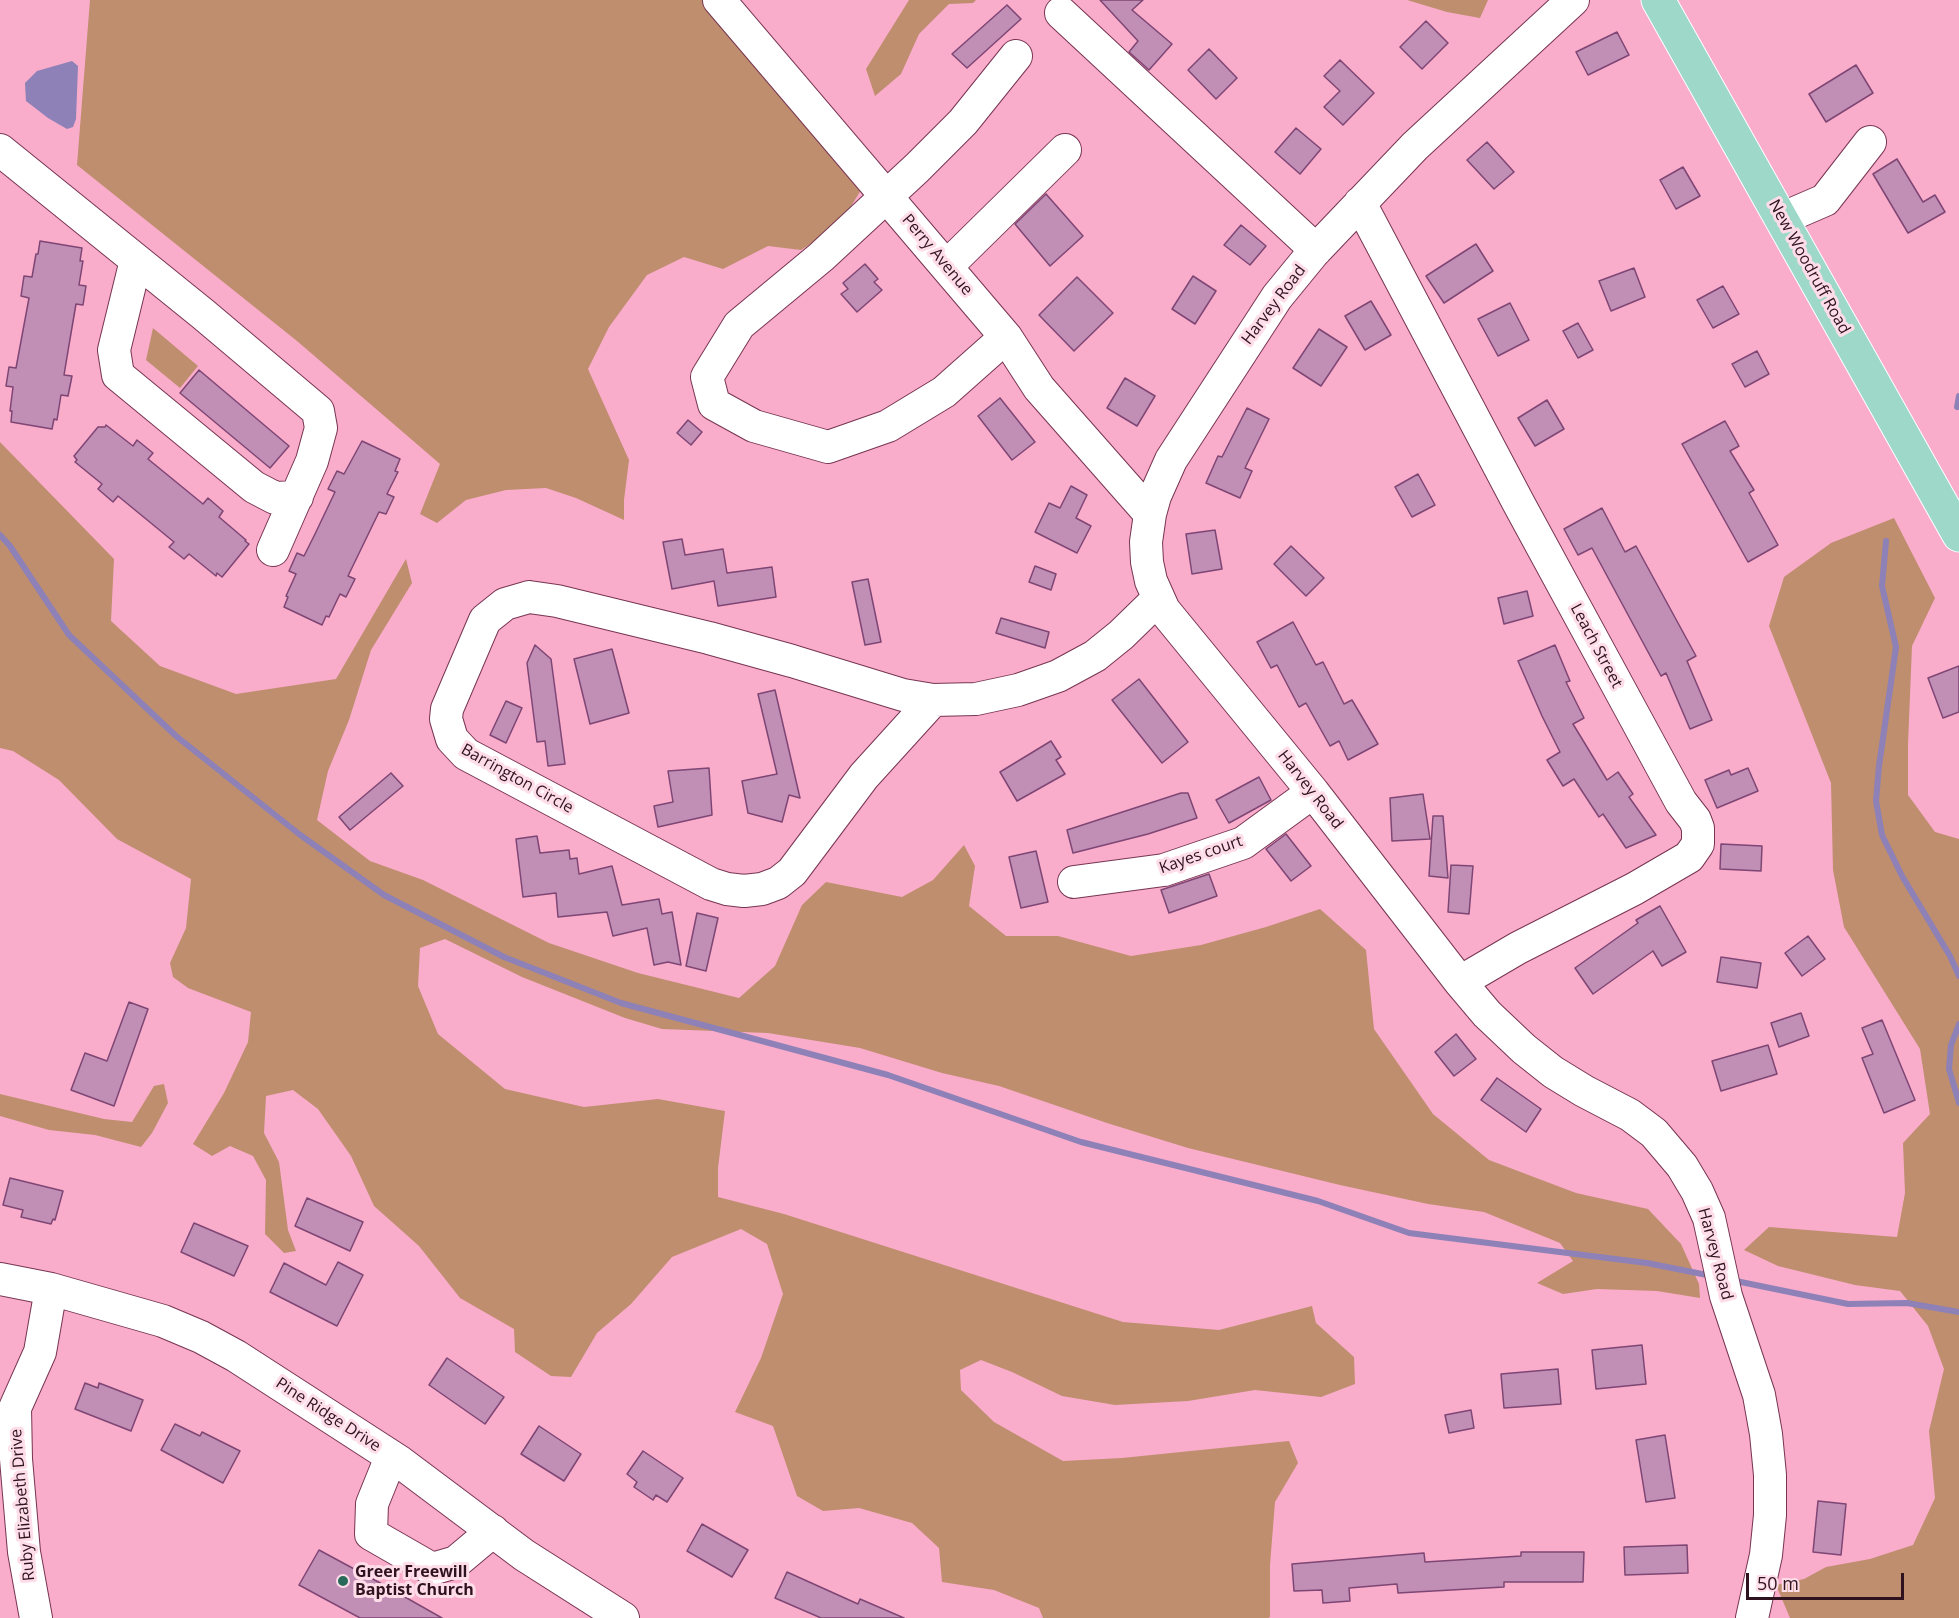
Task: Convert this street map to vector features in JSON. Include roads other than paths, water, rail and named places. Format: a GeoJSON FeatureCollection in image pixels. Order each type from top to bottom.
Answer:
{"type":"FeatureCollection","features":[{"type":"Feature","properties":{"kind":"main road","name":"New Woodruff Road"},"geometry":{"type":"LineString","coordinates":[[1658,0],[1959,535]]}},
{"type":"Feature","properties":{"kind":"street","name":"Perry Avenue"},"geometry":{"type":"LineString","coordinates":[[719,0],[1006,337],[1039,388],[1150,514]]}},
{"type":"Feature","properties":{"kind":"street","name":"Harvey Road"},"geometry":{"type":"LineString","coordinates":[[1573,0],[1415,146],[1316,250],[1270,307],[1171,460],[1150,514],[1146,542],[1147,562],[1151,581],[1164,609],[1313,792],[1487,1014],[1524,1049],[1553,1072],[1630,1115],[1664,1143],[1682,1166],[1697,1191],[1709,1218],[1726,1296],[1759,1395],[1766,1434],[1770,1475],[1770,1515],[1766,1555],[1752,1618]]}},
{"type":"Feature","properties":{"kind":"street"},"geometry":{"type":"LineString","coordinates":[[1061,13],[1316,250]]}},
{"type":"Feature","properties":{"kind":"street"},"geometry":{"type":"LineString","coordinates":[[1006,337],[944,392],[888,426],[828,447],[754,426],[714,404],[707,377],[740,325],[821,257],[917,168],[963,122],[1016,56]]}},
{"type":"Feature","properties":{"kind":"street"},"geometry":{"type":"LineString","coordinates":[[1782,219],[1825,200],[1870,142]]}},
{"type":"Feature","properties":{"kind":"street"},"geometry":{"type":"LineString","coordinates":[[0,150],[318,411],[321,428],[312,461],[273,550]]}},
{"type":"Feature","properties":{"kind":"street"},"geometry":{"type":"LineString","coordinates":[[947,266],[1065,150]]}},
{"type":"Feature","properties":{"kind":"street","name":"Leach Street"},"geometry":{"type":"LineString","coordinates":[[1360,203],[1519,504],[1681,802],[1695,820],[1698,828],[1698,844],[1689,857],[1634,889],[1518,948],[1460,982]]}},
{"type":"Feature","properties":{"kind":"street"},"geometry":{"type":"LineString","coordinates":[[136,260],[114,350],[118,375],[254,487],[275,498],[297,497]]}},
{"type":"Feature","properties":{"kind":"street","name":"Barrington Circle"},"geometry":{"type":"LineString","coordinates":[[933,700],[864,776],[792,873],[778,883],[762,889],[744,891],[711,884],[466,754],[452,739],[446,719],[450,700],[485,620],[504,604],[529,597],[569,604],[709,638],[903,695],[933,700],[976,699],[1018,690],[1058,676],[1095,656],[1121,635],[1158,599]]}},
{"type":"Feature","properties":{"kind":"street","name":"Kayes court"},"geometry":{"type":"LineString","coordinates":[[1074,882],[1164,870],[1243,843],[1313,792]]}},
{"type":"Feature","properties":{"kind":"street","name":"Pine Ridge Drive"},"geometry":{"type":"LineString","coordinates":[[0,1279],[51,1289],[163,1321],[201,1337],[236,1356],[391,1456],[524,1555],[623,1618]]}},
{"type":"Feature","properties":{"kind":"street","name":"Ruby Elizabeth Drive"},"geometry":{"type":"LineString","coordinates":[[36,1618],[24,1552],[16,1459],[15,1408],[40,1352],[51,1289]]}},
{"type":"Feature","properties":{"kind":"street"},"geometry":{"type":"LineString","coordinates":[[391,1456],[372,1504],[371,1534],[432,1569],[456,1562],[493,1531]]}},
{"type":"Feature","properties":{"kind":"waterway"},"geometry":{"type":"LineString","coordinates":[[1957,407],[1959,396]]}},
{"type":"Feature","properties":{"kind":"waterway"},"geometry":{"type":"LineString","coordinates":[[0,535],[10,546],[69,635],[176,736],[299,834],[384,895],[504,957],[621,1003],[888,1075],[1081,1142],[1318,1201],[1409,1233],[1647,1263],[1712,1276]]}},
{"type":"Feature","properties":{"kind":"waterway"},"geometry":{"type":"LineString","coordinates":[[1886,541],[1882,586],[1896,647],[1876,801],[1882,835],[1902,876],[1950,956],[1959,976]]}},
{"type":"Feature","properties":{"kind":"waterway"},"geometry":{"type":"LineString","coordinates":[[1959,1024],[1951,1045],[1949,1069],[1959,1103]]}},
{"type":"Feature","properties":{"kind":"waterway"},"geometry":{"type":"LineString","coordinates":[[1731,1280],[1848,1304],[1907,1303],[1959,1312]]}},
{"type":"Feature","properties":{"kind":"place","name":"Greer Freewill Baptist Church"},"geometry":{"type":"Point","coordinates":[343,1581]}}]}
